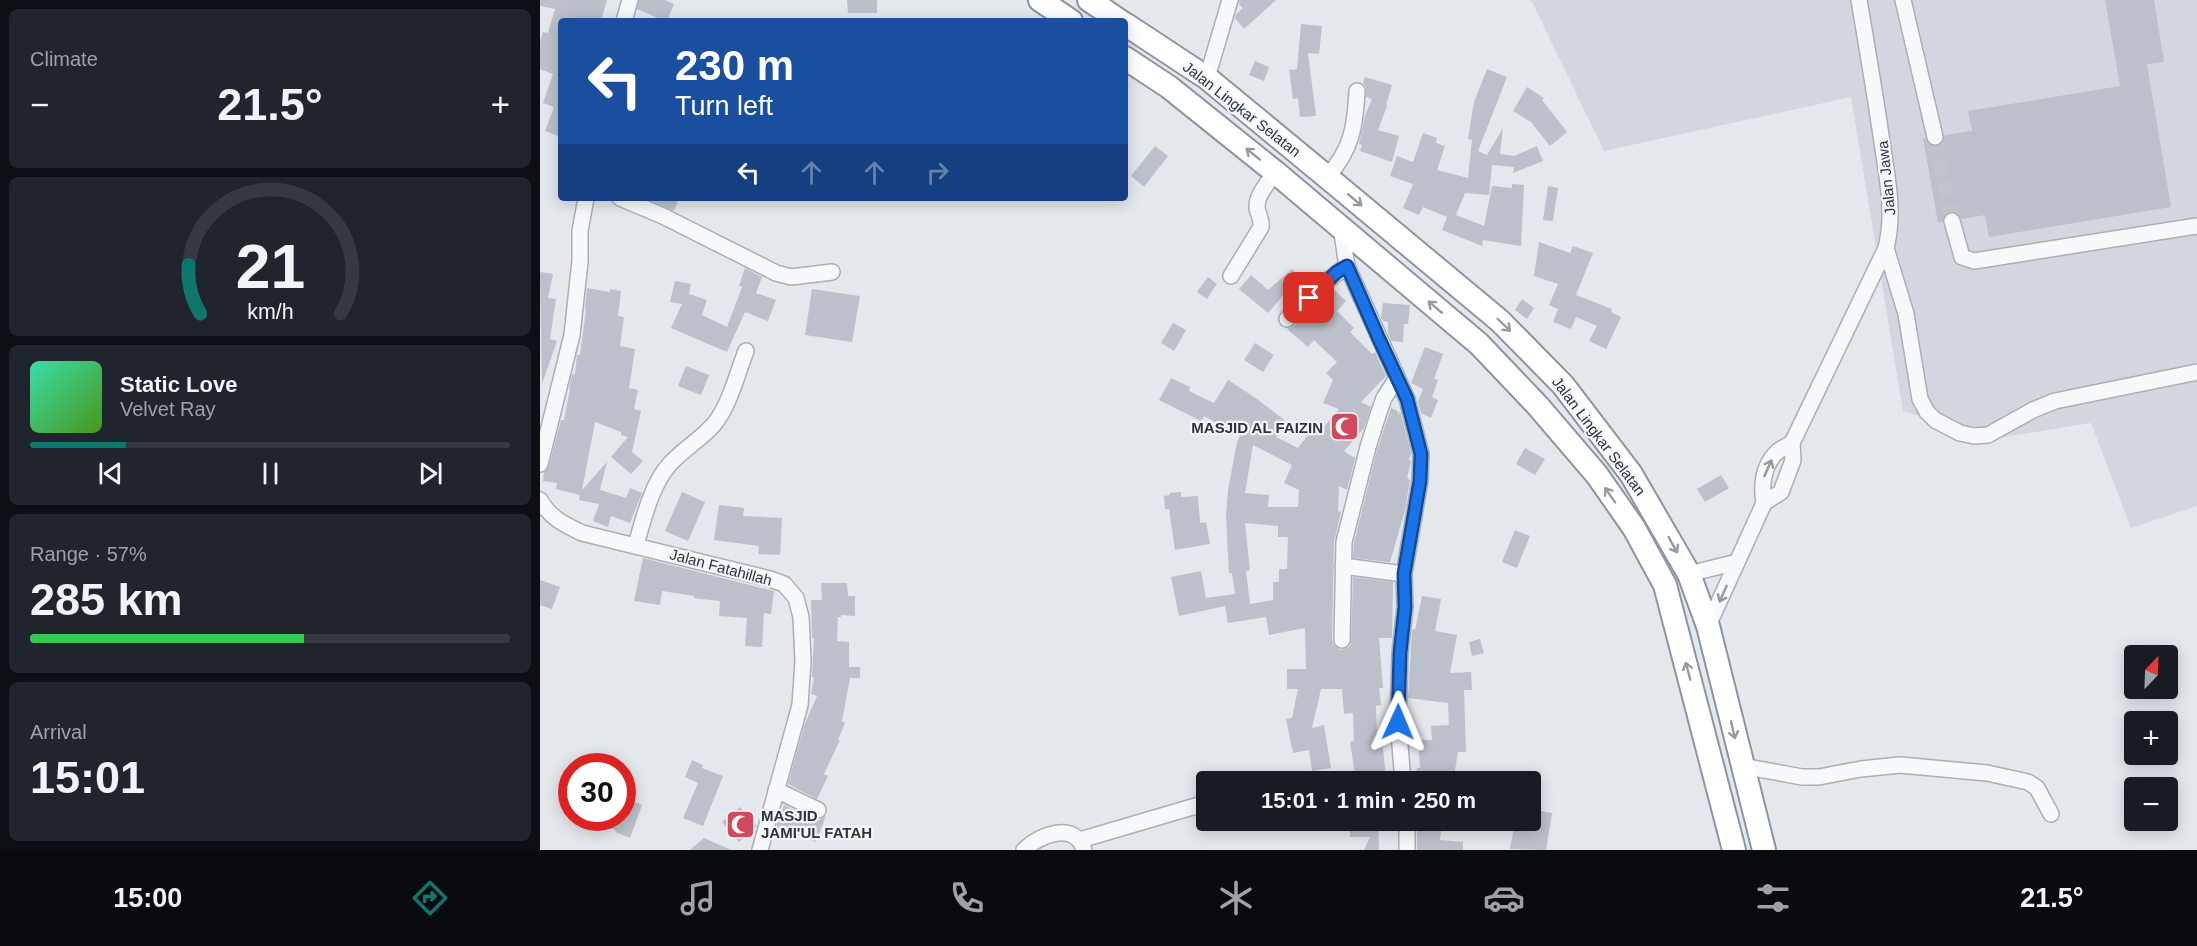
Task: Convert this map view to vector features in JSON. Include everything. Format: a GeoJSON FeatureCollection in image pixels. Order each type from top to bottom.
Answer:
{"type":"FeatureCollection","features":[{"type":"Feature","properties":{"kind":"highway"},"geometry":{"type":"LineString","coordinates":[[1040,0],[1067,18]]}},
{"type":"Feature","properties":{"kind":"highway"},"geometry":{"type":"LineString","coordinates":[[1089,0],[1116,18]]}},
{"type":"Feature","properties":{"kind":"highway","name":"Jalan Lingkar Selatan"},"geometry":{"type":"LineString","coordinates":[[1128,26],[1207,78],[1327,177],[1508,329],[1563,385],[1631,474],[1689,574],[1708,626],[1764,850]]}},
{"type":"Feature","properties":{"kind":"highway","name":"Jalan Lingkar Selatan"},"geometry":{"type":"LineString","coordinates":[[1128,60],[1169,87],[1275,172],[1479,344],[1545,414],[1597,476],[1634,528],[1665,585],[1734,850]]}},
{"type":"Feature","properties":{"kind":"highway"},"geometry":{"type":"LineString","coordinates":[[1634,528],[1654,512]]}},
{"type":"Feature","properties":{"kind":"street"},"geometry":{"type":"LineString","coordinates":[[625,18],[630,0]]}},
{"type":"Feature","properties":{"kind":"street"},"geometry":{"type":"LineString","coordinates":[[1207,78],[1230,0]]}},
{"type":"Feature","properties":{"kind":"street","name":"Jalan Jawa"},"geometry":{"type":"LineString","coordinates":[[1764,502],[1781,492],[1793,460],[1792,443],[1886,248],[1890,231],[1890,203],[1875,88],[1859,0]]}},
{"type":"Feature","properties":{"kind":"street"},"geometry":{"type":"LineString","coordinates":[[1903,0],[1935,137]]}},
{"type":"Feature","properties":{"kind":"street"},"geometry":{"type":"LineString","coordinates":[[1327,177],[1346,151],[1353,124],[1357,91]]}},
{"type":"Feature","properties":{"kind":"street"},"geometry":{"type":"LineString","coordinates":[[1231,276],[1261,227],[1258,201],[1275,172]]}},
{"type":"Feature","properties":{"kind":"street"},"geometry":{"type":"LineString","coordinates":[[540,464],[572,335],[580,261],[580,231],[585,201]]}},
{"type":"Feature","properties":{"kind":"street"},"geometry":{"type":"LineString","coordinates":[[627,201],[663,216],[776,273],[791,277],[832,272]]}},
{"type":"Feature","properties":{"kind":"street"},"geometry":{"type":"LineString","coordinates":[[1952,221],[1962,257],[1974,261],[2197,226]]}},
{"type":"Feature","properties":{"kind":"street"},"geometry":{"type":"LineString","coordinates":[[1341,227],[1347,266],[1410,409],[1421,454],[1422,467],[1404,574],[1405,607],[1400,653],[1398,722],[1402,771]]}},
{"type":"Feature","properties":{"kind":"street"},"geometry":{"type":"LineString","coordinates":[[1886,248],[1906,314],[1920,399],[1927,412],[1947,428],[1974,436],[1988,435],[2033,410],[2055,401],[2197,372]]}},
{"type":"Feature","properties":{"kind":"street"},"geometry":{"type":"LineString","coordinates":[[1287,319],[1328,280],[1347,266]]}},
{"type":"Feature","properties":{"kind":"street"},"geometry":{"type":"LineString","coordinates":[[636,545],[644,517],[662,474],[669,464],[716,422],[728,399],[746,351]]}},
{"type":"Feature","properties":{"kind":"street"},"geometry":{"type":"LineString","coordinates":[[1342,640],[1344,542],[1368,447],[1384,398],[1397,378]]}},
{"type":"Feature","properties":{"kind":"street","name":"Jalan Jawa"},"geometry":{"type":"LineString","coordinates":[[1708,626],[1764,502],[1761,485],[1767,470],[1775,454],[1792,443]]}},
{"type":"Feature","properties":{"kind":"street","name":"Jalan Fatahillah"},"geometry":{"type":"LineString","coordinates":[[540,500],[546,511],[560,523],[582,533],[770,579],[784,584],[796,598],[803,637],[802,690],[785,762],[760,850]]}},
{"type":"Feature","properties":{"kind":"street"},"geometry":{"type":"LineString","coordinates":[[1689,574],[1737,562]]}},
{"type":"Feature","properties":{"kind":"street"},"geometry":{"type":"LineString","coordinates":[[1343,566],[1404,574]]}},
{"type":"Feature","properties":{"kind":"street"},"geometry":{"type":"LineString","coordinates":[[1742,766],[1802,777],[1819,777],[1900,765],[1987,773],[2028,782],[2037,788],[2051,814]]}},
{"type":"Feature","properties":{"kind":"street"},"geometry":{"type":"LineString","coordinates":[[776,790],[818,810]]}},
{"type":"Feature","properties":{"kind":"street"},"geometry":{"type":"LineString","coordinates":[[1024,850],[1038,838],[1054,833],[1068,833],[1082,845],[1196,806]]}},
{"type":"Feature","properties":{"kind":"street"},"geometry":{"type":"LineString","coordinates":[[1407,831],[1407,850]]}},
{"type":"Feature","properties":{"kind":"shaded area"},"geometry":{"type":"Polygon","coordinates":[[[1529,0],[2197,0],[2197,506],[2131,528],[2091,423],[1997,438],[1903,411],[1851,97],[1604,151],[1529,0]]]}},
{"type":"Feature","properties":{"kind":"building"},"geometry":{"type":"Polygon","coordinates":[[[540,0],[607,0],[602,18],[558,18],[558,136],[545,131],[554,107],[543,103],[553,74],[540,69],[540,41],[543,32],[548,33],[555,9],[540,6],[540,0]]]}},
{"type":"Feature","properties":{"kind":"building"},"geometry":{"type":"Polygon","coordinates":[[[639,0],[665,0],[674,4],[668,18],[658,18],[637,9],[639,0]]]}},
{"type":"Feature","properties":{"kind":"building"},"geometry":{"type":"Polygon","coordinates":[[[847,0],[877,0],[877,13],[848,13],[847,0]]]}},
{"type":"Feature","properties":{"kind":"building"},"geometry":{"type":"Polygon","coordinates":[[[1239,0],[1276,0],[1244,29],[1235,18],[1243,8],[1239,0]]]}},
{"type":"Feature","properties":{"kind":"building"},"geometry":{"type":"Polygon","coordinates":[[[2105,0],[2154,0],[2164,62],[2147,64],[2171,207],[1989,237],[1985,215],[1962,219],[1958,214],[1950,212],[1945,215],[1943,222],[1938,223],[1923,138],[1932,146],[1937,147],[1942,144],[1945,135],[1972,131],[1968,111],[2120,86],[2105,0]]]}},
{"type":"Feature","properties":{"kind":"building"},"geometry":{"type":"Polygon","coordinates":[[[1301,24],[1322,26],[1319,54],[1308,53],[1316,116],[1300,117],[1298,98],[1293,99],[1289,70],[1297,69],[1301,24]]]}},
{"type":"Feature","properties":{"kind":"building"},"geometry":{"type":"Polygon","coordinates":[[[1255,61],[1269,67],[1264,81],[1249,75],[1255,61]]]}},
{"type":"Feature","properties":{"kind":"building"},"geometry":{"type":"Polygon","coordinates":[[[1487,69],[1507,77],[1478,151],[1487,155],[1503,128],[1500,154],[1514,156],[1537,146],[1543,161],[1513,173],[1514,167],[1492,165],[1489,195],[1465,193],[1456,215],[1484,226],[1492,186],[1512,188],[1512,184],[1524,185],[1521,246],[1483,240],[1482,246],[1442,230],[1447,217],[1423,207],[1419,215],[1403,208],[1413,184],[1390,176],[1397,156],[1413,162],[1423,133],[1437,138],[1436,143],[1445,146],[1437,170],[1468,178],[1472,140],[1468,139],[1474,102],[1487,69]]]}},
{"type":"Feature","properties":{"kind":"building"},"geometry":{"type":"Polygon","coordinates":[[[1365,77],[1392,85],[1378,130],[1399,136],[1392,162],[1360,151],[1362,145],[1359,144],[1365,116],[1372,99],[1366,97],[1366,87],[1363,83],[1365,77]]]}},
{"type":"Feature","properties":{"kind":"building"},"geometry":{"type":"Polygon","coordinates":[[[1527,87],[1544,98],[1542,100],[1567,132],[1550,146],[1531,122],[1513,111],[1527,87]]]}},
{"type":"Feature","properties":{"kind":"building"},"geometry":{"type":"Polygon","coordinates":[[[1155,146],[1168,156],[1144,187],[1131,176],[1155,146]]]}},
{"type":"Feature","properties":{"kind":"building"},"geometry":{"type":"Polygon","coordinates":[[[1548,186],[1558,188],[1553,221],[1543,220],[1548,186]]]}},
{"type":"Feature","properties":{"kind":"building"},"geometry":{"type":"Polygon","coordinates":[[[652,201],[678,201],[674,211],[652,201]]]}},
{"type":"Feature","properties":{"kind":"building"},"geometry":{"type":"Polygon","coordinates":[[[1539,242],[1570,253],[1573,246],[1593,253],[1576,295],[1612,309],[1611,312],[1621,317],[1606,349],[1589,341],[1597,326],[1576,317],[1571,329],[1553,322],[1558,309],[1549,305],[1558,284],[1534,276],[1539,242]]]}},
{"type":"Feature","properties":{"kind":"building"},"geometry":{"type":"Polygon","coordinates":[[[745,268],[762,277],[756,293],[776,300],[768,321],[745,312],[727,352],[671,328],[682,304],[670,302],[675,281],[691,284],[689,294],[707,300],[702,315],[727,327],[742,287],[739,286],[745,268]]]}},
{"type":"Feature","properties":{"kind":"building"},"geometry":{"type":"Polygon","coordinates":[[[1292,269],[1305,285],[1288,299],[1284,294],[1268,313],[1239,289],[1251,275],[1268,290],[1292,269]]]}},
{"type":"Feature","properties":{"kind":"building"},"geometry":{"type":"Polygon","coordinates":[[[540,272],[553,274],[548,298],[556,299],[550,339],[557,341],[542,384],[540,272]]]}},
{"type":"Feature","properties":{"kind":"building"},"geometry":{"type":"Polygon","coordinates":[[[1208,277],[1217,284],[1207,299],[1197,292],[1208,277]]]}},
{"type":"Feature","properties":{"kind":"building"},"geometry":{"type":"Polygon","coordinates":[[[587,288],[610,292],[610,289],[621,291],[618,316],[624,317],[620,346],[635,349],[629,388],[638,390],[634,409],[641,411],[632,452],[643,461],[631,474],[611,457],[628,437],[595,422],[582,490],[607,462],[600,490],[626,498],[630,488],[642,493],[630,523],[611,516],[608,527],[593,521],[599,504],[579,500],[580,495],[556,489],[557,483],[543,481],[561,420],[564,420],[572,374],[575,374],[577,355],[580,355],[587,288]]]}},
{"type":"Feature","properties":{"kind":"building"},"geometry":{"type":"Polygon","coordinates":[[[812,289],[860,296],[852,342],[805,335],[812,289]]]}},
{"type":"Feature","properties":{"kind":"building"},"geometry":{"type":"Polygon","coordinates":[[[1333,289],[1346,301],[1337,311],[1354,328],[1350,332],[1372,354],[1375,352],[1386,376],[1361,402],[1371,407],[1364,428],[1344,451],[1355,458],[1347,490],[1339,486],[1338,511],[1341,512],[1334,542],[1332,640],[1334,645],[1341,650],[1351,645],[1353,577],[1393,582],[1392,638],[1379,638],[1383,688],[1379,688],[1381,705],[1376,706],[1377,739],[1382,739],[1385,771],[1355,771],[1350,742],[1354,741],[1353,713],[1344,714],[1342,689],[1321,689],[1312,728],[1324,725],[1331,768],[1312,771],[1309,750],[1293,753],[1286,719],[1292,718],[1298,689],[1287,689],[1287,669],[1306,669],[1305,628],[1269,635],[1266,617],[1228,623],[1225,606],[1179,616],[1171,577],[1201,571],[1206,598],[1235,594],[1232,573],[1229,573],[1226,516],[1228,490],[1240,436],[1204,416],[1201,421],[1159,400],[1171,378],[1190,387],[1189,391],[1214,403],[1228,380],[1287,422],[1276,437],[1298,448],[1312,430],[1318,434],[1339,409],[1323,403],[1333,380],[1326,373],[1337,362],[1314,340],[1308,347],[1287,329],[1294,326],[1305,315],[1307,316],[1333,289]],[[1253,445],[1245,493],[1269,495],[1268,507],[1298,507],[1299,490],[1284,483],[1292,465],[1253,445]],[[1245,523],[1250,570],[1246,571],[1250,604],[1273,600],[1273,582],[1279,582],[1279,569],[1287,569],[1288,537],[1278,537],[1278,526],[1245,523]]]}},
{"type":"Feature","properties":{"kind":"building"},"geometry":{"type":"Polygon","coordinates":[[[1522,299],[1534,308],[1527,319],[1515,310],[1522,299]]]}},
{"type":"Feature","properties":{"kind":"building"},"geometry":{"type":"Polygon","coordinates":[[[1383,303],[1410,305],[1408,324],[1404,324],[1403,342],[1391,341],[1388,322],[1381,318],[1383,303]]]}},
{"type":"Feature","properties":{"kind":"building"},"geometry":{"type":"Polygon","coordinates":[[[1173,323],[1186,330],[1174,351],[1161,343],[1173,323]]]}},
{"type":"Feature","properties":{"kind":"building"},"geometry":{"type":"Polygon","coordinates":[[[1255,343],[1274,355],[1263,372],[1244,360],[1255,343]]]}},
{"type":"Feature","properties":{"kind":"building"},"geometry":{"type":"Polygon","coordinates":[[[1425,347],[1443,354],[1434,379],[1438,380],[1432,397],[1438,400],[1431,418],[1421,413],[1418,401],[1423,389],[1411,383],[1425,347]]]}},
{"type":"Feature","properties":{"kind":"building"},"geometry":{"type":"Polygon","coordinates":[[[686,366],[709,375],[701,395],[678,386],[686,366]]]}},
{"type":"Feature","properties":{"kind":"building"},"geometry":{"type":"Polygon","coordinates":[[[1391,408],[1398,411],[1398,415],[1400,411],[1411,453],[1407,478],[1410,480],[1405,510],[1390,562],[1353,558],[1354,543],[1377,450],[1391,408]]]}},
{"type":"Feature","properties":{"kind":"building"},"geometry":{"type":"Polygon","coordinates":[[[1525,448],[1545,459],[1535,475],[1516,464],[1525,448]]]}},
{"type":"Feature","properties":{"kind":"building"},"geometry":{"type":"Polygon","coordinates":[[[1721,475],[1729,488],[1705,502],[1697,489],[1721,475]]]}},
{"type":"Feature","properties":{"kind":"building"},"geometry":{"type":"Polygon","coordinates":[[[682,492],[705,502],[688,541],[665,531],[682,492]]]}},
{"type":"Feature","properties":{"kind":"building"},"geometry":{"type":"Polygon","coordinates":[[[1181,492],[1181,497],[1198,496],[1200,523],[1206,522],[1210,544],[1175,550],[1169,509],[1165,509],[1164,496],[1181,492]]]}},
{"type":"Feature","properties":{"kind":"building"},"geometry":{"type":"Polygon","coordinates":[[[719,505],[744,508],[743,516],[782,518],[780,555],[758,554],[759,546],[714,540],[719,505]]]}},
{"type":"Feature","properties":{"kind":"building"},"geometry":{"type":"Polygon","coordinates":[[[1515,530],[1530,536],[1517,568],[1502,562],[1515,530]]]}},
{"type":"Feature","properties":{"kind":"building"},"geometry":{"type":"Polygon","coordinates":[[[643,558],[774,591],[771,614],[764,613],[762,647],[745,646],[747,618],[719,616],[720,601],[662,591],[660,605],[634,601],[643,558]]]}},
{"type":"Feature","properties":{"kind":"building"},"geometry":{"type":"Polygon","coordinates":[[[540,580],[560,587],[552,609],[540,605],[540,580]]]}},
{"type":"Feature","properties":{"kind":"building"},"geometry":{"type":"Polygon","coordinates":[[[821,583],[847,583],[848,596],[855,596],[855,616],[841,615],[838,617],[837,641],[849,642],[849,667],[860,667],[860,678],[850,678],[842,721],[845,723],[838,740],[840,740],[824,774],[828,776],[817,799],[788,784],[804,726],[817,696],[811,694],[814,677],[812,677],[814,638],[812,638],[811,600],[822,600],[821,583]]]}},
{"type":"Feature","properties":{"kind":"building"},"geometry":{"type":"Polygon","coordinates":[[[1422,596],[1441,599],[1435,631],[1457,635],[1450,673],[1471,672],[1472,690],[1464,690],[1466,752],[1458,752],[1455,771],[1417,771],[1417,768],[1420,768],[1418,740],[1432,740],[1431,726],[1449,725],[1448,703],[1408,698],[1412,629],[1415,630],[1422,596]]]}},
{"type":"Feature","properties":{"kind":"building"},"geometry":{"type":"Polygon","coordinates":[[[1480,639],[1484,653],[1472,656],[1469,642],[1480,639]]]}},
{"type":"Feature","properties":{"kind":"building"},"geometry":{"type":"Polygon","coordinates":[[[692,760],[703,765],[702,768],[723,776],[703,826],[683,818],[698,783],[685,777],[692,760]]]}},
{"type":"Feature","properties":{"kind":"building"},"geometry":{"type":"Polygon","coordinates":[[[636,803],[642,805],[636,822],[636,803]]]}},
{"type":"Feature","properties":{"kind":"building"},"geometry":{"type":"Polygon","coordinates":[[[784,805],[814,819],[819,820],[826,816],[816,842],[776,827],[784,805]]]}},
{"type":"Feature","properties":{"kind":"building","name":"MASJID JAMI'UL FATAH"},"geometry":{"type":"Polygon","coordinates":[[[740,807],[757,826],[739,842],[722,822],[740,807]]]}},
{"type":"Feature","properties":{"kind":"building"},"geometry":{"type":"Polygon","coordinates":[[[1541,811],[1552,813],[1546,850],[1510,849],[1513,831],[1541,831],[1541,811]]]}},
{"type":"Feature","properties":{"kind":"building"},"geometry":{"type":"Polygon","coordinates":[[[616,831],[633,831],[630,838],[616,831]]]}},
{"type":"Feature","properties":{"kind":"building"},"geometry":{"type":"Polygon","coordinates":[[[1350,831],[1378,831],[1379,850],[1364,850],[1370,837],[1350,837],[1350,831]]]}},
{"type":"Feature","properties":{"kind":"building"},"geometry":{"type":"Polygon","coordinates":[[[1417,831],[1441,831],[1440,840],[1463,842],[1463,850],[1417,850],[1417,831]]]}},
{"type":"Feature","properties":{"kind":"building"},"geometry":{"type":"Polygon","coordinates":[[[704,838],[731,850],[690,850],[704,838]]]}},
{"type":"Feature","properties":{"kind":"tunnel"},"geometry":{"type":"LineString","coordinates":[[1935,137],[1952,221]]}},
{"type":"Feature","properties":{"kind":"place","name":"MASJID AL FAIZIN"},"geometry":{"type":"Point","coordinates":[1344,427]}},
{"type":"Feature","properties":{"kind":"place","name":"MASJID JAMI'UL FATAH"},"geometry":{"type":"Point","coordinates":[740,824]}},
{"type":"Feature","properties":{"kind":"route"},"geometry":{"type":"LineString","coordinates":[[1309,298],[1337,272],[1347,266],[1407,399],[1421,454],[1422,467],[1404,574],[1405,607],[1400,653],[1398,722]]}}]}
